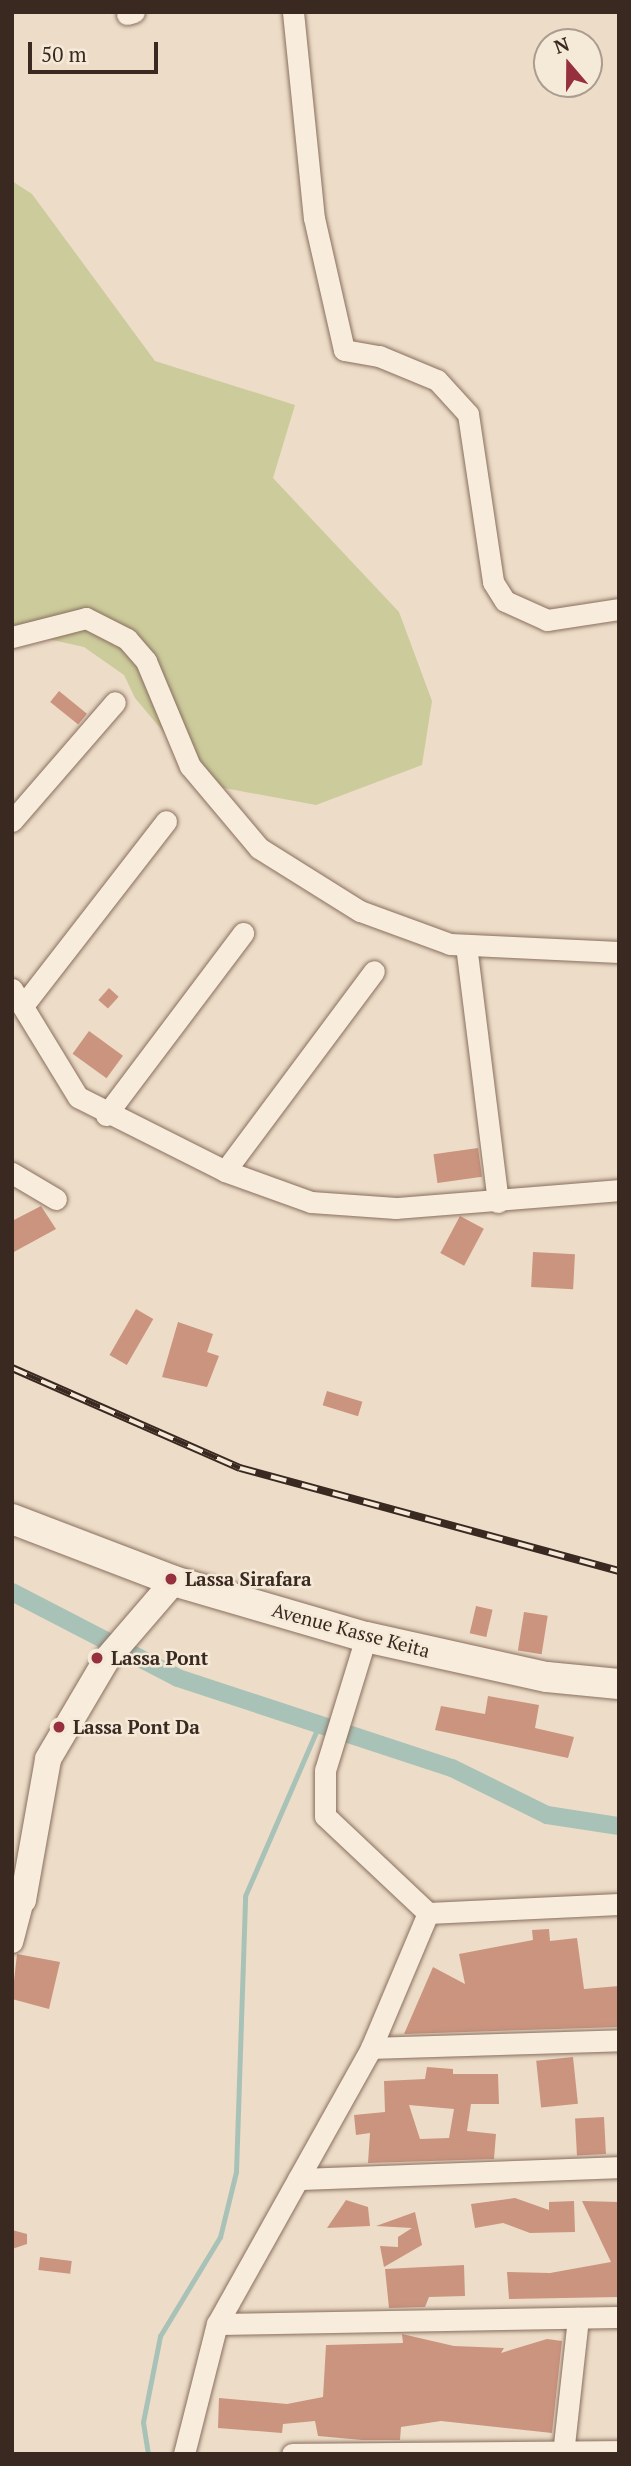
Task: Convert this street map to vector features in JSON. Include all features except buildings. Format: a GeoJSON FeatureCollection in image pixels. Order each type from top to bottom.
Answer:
{"type":"FeatureCollection","features":[{"type":"Feature","properties":{"kind":"main road","name":"Avenue Kasse Keita"},"geometry":{"type":"LineString","coordinates":[[12,1519],[174,1581],[366,1637],[548,1677],[619,1684]]}},
{"type":"Feature","properties":{"kind":"street"},"geometry":{"type":"LineString","coordinates":[[293,12],[314,218],[344,350],[379,356],[437,380],[468,414],[493,582],[505,601],[547,620],[619,609]]}},
{"type":"Feature","properties":{"kind":"street"},"geometry":{"type":"LineString","coordinates":[[12,637],[86,618],[119,633],[146,661],[190,765],[259,848],[360,911],[466,945],[619,952]]}},
{"type":"Feature","properties":{"kind":"street"},"geometry":{"type":"LineString","coordinates":[[12,821],[115,702]]}},
{"type":"Feature","properties":{"kind":"street"},"geometry":{"type":"LineString","coordinates":[[166,821],[18,996],[78,1097],[106,1115],[225,1171],[311,1202],[396,1208],[498,1202],[619,1190]]}},
{"type":"Feature","properties":{"kind":"street"},"geometry":{"type":"LineString","coordinates":[[106,1115],[243,933]]}},
{"type":"Feature","properties":{"kind":"street"},"geometry":{"type":"LineString","coordinates":[[466,945],[498,1202]]}},
{"type":"Feature","properties":{"kind":"street"},"geometry":{"type":"LineString","coordinates":[[225,1171],[374,971]]}},
{"type":"Feature","properties":{"kind":"street"},"geometry":{"type":"LineString","coordinates":[[12,1173],[56,1199]]}},
{"type":"Feature","properties":{"kind":"street"},"geometry":{"type":"LineString","coordinates":[[12,1942],[18,1899],[48,1759],[107,1659],[174,1581]]}},
{"type":"Feature","properties":{"kind":"street"},"geometry":{"type":"LineString","coordinates":[[366,1637],[337,1718],[325,1770],[325,1816],[428,1913],[619,1904]]}},
{"type":"Feature","properties":{"kind":"street"},"geometry":{"type":"LineString","coordinates":[[184,2454],[217,2324],[371,2048],[428,1913]]}},
{"type":"Feature","properties":{"kind":"street"},"geometry":{"type":"LineString","coordinates":[[371,2048],[619,2040]]}},
{"type":"Feature","properties":{"kind":"street"},"geometry":{"type":"LineString","coordinates":[[298,2179],[619,2166]]}},
{"type":"Feature","properties":{"kind":"street"},"geometry":{"type":"LineString","coordinates":[[563,2453],[578,2318]]}},
{"type":"Feature","properties":{"kind":"street"},"geometry":{"type":"LineString","coordinates":[[217,2324],[619,2318]]}},
{"type":"Feature","properties":{"kind":"street"},"geometry":{"type":"LineString","coordinates":[[292,2454],[619,2451]]}},
{"type":"Feature","properties":{"kind":"green space"},"geometry":{"type":"Polygon","coordinates":[[[12,181],[32,194],[155,361],[295,405],[273,478],[399,612],[432,701],[422,765],[316,805],[208,785],[135,698],[124,675],[84,647],[12,631],[12,181]]]}},
{"type":"Feature","properties":{"kind":"waterway"},"geometry":{"type":"LineString","coordinates":[[12,1592],[178,1678],[452,1768],[547,1815],[619,1826]]}},
{"type":"Feature","properties":{"kind":"waterway"},"geometry":{"type":"LineString","coordinates":[[148,2454],[143,2422],[160,2336],[220,2237],[236,2172],[245,1896],[319,1725]]}},
{"type":"Feature","properties":{"kind":"railway"},"geometry":{"type":"LineString","coordinates":[[12,1368],[240,1468],[619,1571]]}},
{"type":"Feature","properties":{"kind":"place","name":"Lassa Sirafara"},"geometry":{"type":"Point","coordinates":[171,1579]}},
{"type":"Feature","properties":{"kind":"place","name":"Lassa Pont"},"geometry":{"type":"Point","coordinates":[97,1658]}},
{"type":"Feature","properties":{"kind":"place","name":"Lassa Pont Da"},"geometry":{"type":"Point","coordinates":[59,1727]}}]}
